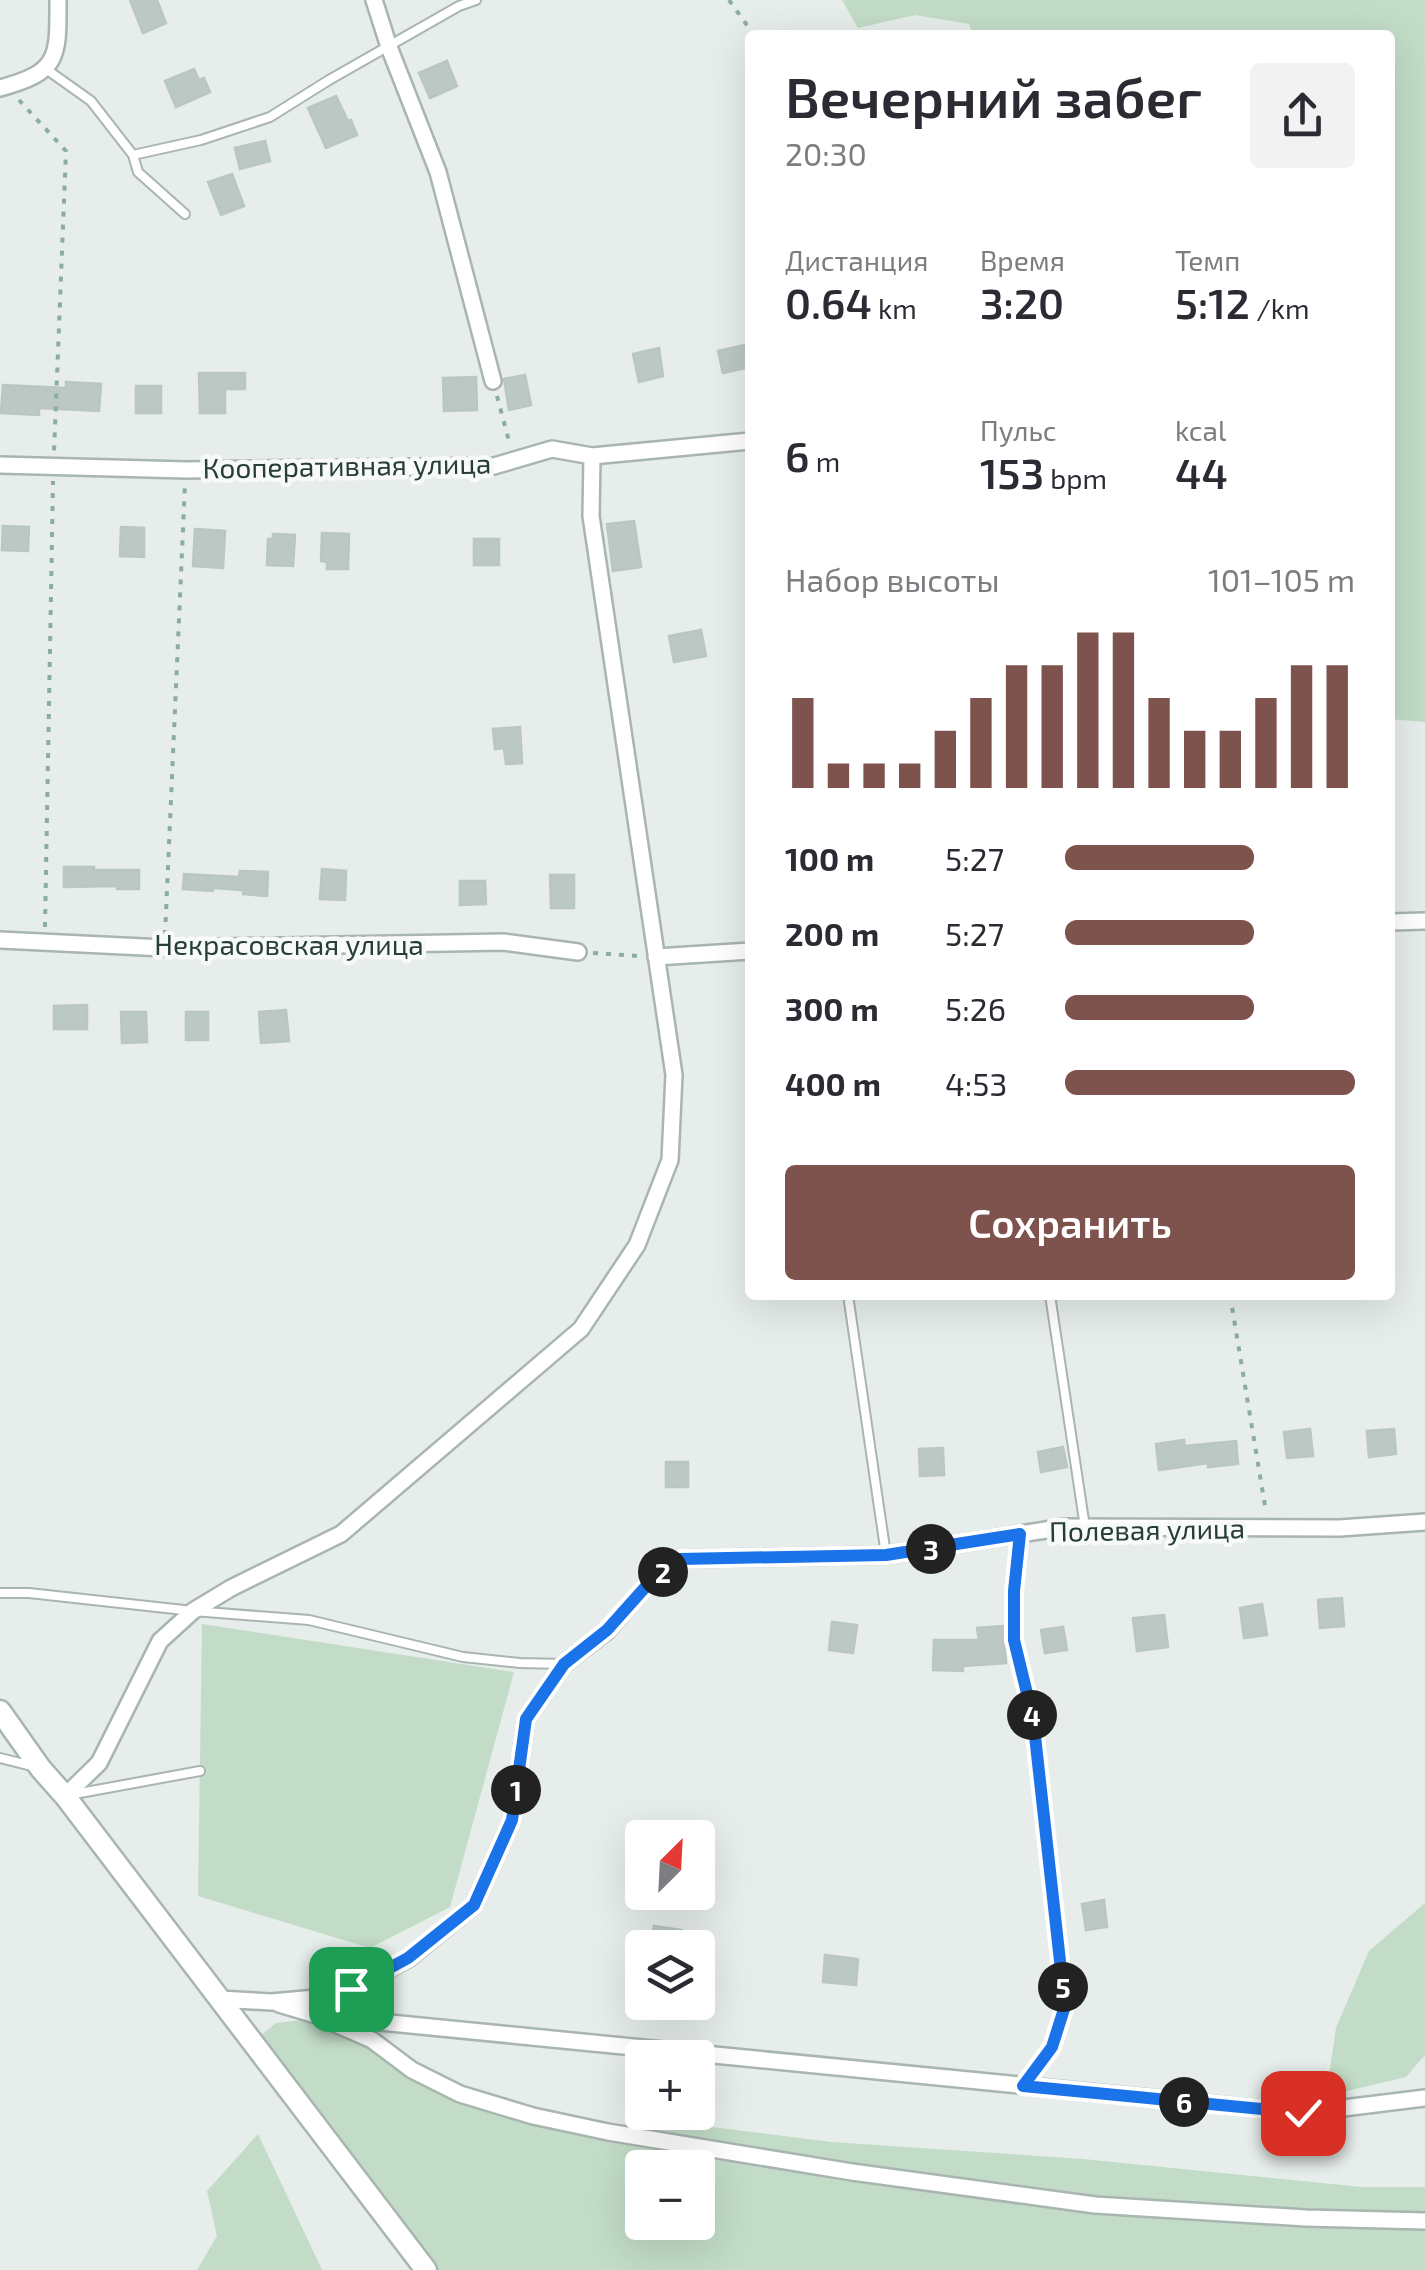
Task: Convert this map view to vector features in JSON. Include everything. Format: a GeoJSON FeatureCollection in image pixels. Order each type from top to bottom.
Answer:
{"type":"FeatureCollection","features":[{"type":"Feature","properties":{"kind":"street"},"geometry":{"type":"LineString","coordinates":[[3,88],[46,68],[56,54],[58,0]]}},
{"type":"Feature","properties":{"kind":"street"},"geometry":{"type":"LineString","coordinates":[[374,0],[438,172],[493,382]]}},
{"type":"Feature","properties":{"kind":"street","name":"Кооперативная улица"},"geometry":{"type":"LineString","coordinates":[[0,464],[186,470],[494,466],[552,449],[592,456],[745,441]]}},
{"type":"Feature","properties":{"kind":"street"},"geometry":{"type":"LineString","coordinates":[[65,1796],[99,1763],[160,1642],[193,1611],[231,1588],[341,1534],[581,1329],[637,1245],[670,1160],[674,1076],[592,516],[592,456]]}},
{"type":"Feature","properties":{"kind":"street"},"geometry":{"type":"LineString","coordinates":[[1395,922],[1425,922]]}},
{"type":"Feature","properties":{"kind":"street","name":"Некрасовская улица"},"geometry":{"type":"LineString","coordinates":[[0,940],[164,948],[503,942],[578,952]]}},
{"type":"Feature","properties":{"kind":"street"},"geometry":{"type":"LineString","coordinates":[[656,957],[745,950]]}},
{"type":"Feature","properties":{"kind":"street","name":"Полевая улица"},"geometry":{"type":"LineString","coordinates":[[218,1999],[271,2002],[316,1998],[351,1989],[408,1958],[474,1905],[512,1820],[526,1719],[564,1664],[607,1630],[649,1583],[680,1559],[886,1555],[1065,1527],[1340,1528],[1425,1522]]}},
{"type":"Feature","properties":{"kind":"street"},"geometry":{"type":"LineString","coordinates":[[0,1711],[426,2270]]}},
{"type":"Feature","properties":{"kind":"street","name":"Полевая улица"},"geometry":{"type":"LineString","coordinates":[[271,2002],[319,2016],[1303,2113],[1425,2098]]}},
{"type":"Feature","properties":{"kind":"street"},"geometry":{"type":"LineString","coordinates":[[319,2016],[372,2040],[412,2070],[460,2094],[533,2116],[608,2132],[852,2172],[1095,2204],[1306,2218],[1425,2221]]}},
{"type":"Feature","properties":{"kind":"lane"},"geometry":{"type":"LineString","coordinates":[[133,155],[201,140],[270,116],[476,0]]}},
{"type":"Feature","properties":{"kind":"lane"},"geometry":{"type":"LineString","coordinates":[[46,68],[91,101],[133,155],[138,172],[185,214]]}},
{"type":"Feature","properties":{"kind":"lane"},"geometry":{"type":"LineString","coordinates":[[849,1300],[886,1555]]}},
{"type":"Feature","properties":{"kind":"lane"},"geometry":{"type":"LineString","coordinates":[[1051,1300],[1086,1527]]}},
{"type":"Feature","properties":{"kind":"lane"},"geometry":{"type":"LineString","coordinates":[[1020,1534],[1014,1640],[1033,1718],[1065,2006],[1052,2047],[1023,2086]]}},
{"type":"Feature","properties":{"kind":"lane"},"geometry":{"type":"LineString","coordinates":[[0,1592],[309,1620],[463,1657],[564,1664]]}},
{"type":"Feature","properties":{"kind":"lane"},"geometry":{"type":"LineString","coordinates":[[0,1758],[41,1769]]}},
{"type":"Feature","properties":{"kind":"lane"},"geometry":{"type":"LineString","coordinates":[[65,1796],[200,1772]]}},
{"type":"Feature","properties":{"kind":"path"},"geometry":{"type":"LineString","coordinates":[[728,0],[750,30]]}},
{"type":"Feature","properties":{"kind":"path"},"geometry":{"type":"LineString","coordinates":[[3,88],[66,151],[54,466],[44,942]]}},
{"type":"Feature","properties":{"kind":"path"},"geometry":{"type":"LineString","coordinates":[[493,382],[514,460]]}},
{"type":"Feature","properties":{"kind":"path"},"geometry":{"type":"LineString","coordinates":[[164,948],[186,470]]}},
{"type":"Feature","properties":{"kind":"path"},"geometry":{"type":"LineString","coordinates":[[578,952],[656,957]]}},
{"type":"Feature","properties":{"kind":"path"},"geometry":{"type":"LineString","coordinates":[[1231,1300],[1268,1528]]}},
{"type":"Feature","properties":{"kind":"green space"},"geometry":{"type":"Polygon","coordinates":[[[842,0],[1425,0],[1425,722],[1395,719],[1395,30],[971,30],[969,24],[915,15],[858,28],[842,0]]]}},
{"type":"Feature","properties":{"kind":"green space"},"geometry":{"type":"Polygon","coordinates":[[[202,1624],[514,1672],[450,1907],[370,1948],[198,1896],[202,1624]]]}},
{"type":"Feature","properties":{"kind":"green space"},"geometry":{"type":"Polygon","coordinates":[[[1425,1903],[1425,2055],[1406,2077],[1326,2096],[1336,2028],[1369,1951],[1425,1903]]]}},
{"type":"Feature","properties":{"kind":"green space"},"geometry":{"type":"Polygon","coordinates":[[[312,2019],[355,2026],[444,2097],[520,2119],[599,2130],[715,2127],[831,2142],[1083,2159],[1362,2187],[1425,2187],[1425,2270],[437,2270],[256,2039],[276,2023],[312,2019]]]}},
{"type":"Feature","properties":{"kind":"green space"},"geometry":{"type":"Polygon","coordinates":[[[258,2134],[322,2270],[197,2270],[217,2236],[207,2191],[258,2134]]]}},
{"type":"Feature","properties":{"kind":"building"},"geometry":{"type":"Polygon","coordinates":[[[130,0],[157,0],[166,23],[143,33],[130,0]]]}},
{"type":"Feature","properties":{"kind":"building"},"geometry":{"type":"Polygon","coordinates":[[[447,61],[457,86],[430,98],[419,73],[447,61]]]}},
{"type":"Feature","properties":{"kind":"building"},"geometry":{"type":"Polygon","coordinates":[[[194,69],[199,80],[204,78],[210,92],[176,107],[165,81],[194,69]]]}},
{"type":"Feature","properties":{"kind":"building"},"geometry":{"type":"Polygon","coordinates":[[[336,96],[357,135],[326,148],[308,108],[336,96]]]}},
{"type":"Feature","properties":{"kind":"building"},"geometry":{"type":"Polygon","coordinates":[[[265,141],[270,161],[240,169],[235,148],[265,141]]]}},
{"type":"Feature","properties":{"kind":"building"},"geometry":{"type":"Polygon","coordinates":[[[232,174],[244,206],[221,215],[208,182],[232,174]]]}},
{"type":"Feature","properties":{"kind":"building"},"geometry":{"type":"Polygon","coordinates":[[[745,345],[745,368],[723,373],[718,351],[745,345]]]}},
{"type":"Feature","properties":{"kind":"building"},"geometry":{"type":"Polygon","coordinates":[[[659,348],[663,376],[639,382],[633,354],[659,348]]]}},
{"type":"Feature","properties":{"kind":"building"},"geometry":{"type":"Polygon","coordinates":[[[199,373],[245,373],[245,389],[225,389],[225,413],[200,413],[199,373]]]}},
{"type":"Feature","properties":{"kind":"building"},"geometry":{"type":"Polygon","coordinates":[[[525,375],[531,405],[509,410],[504,379],[525,375]]]}},
{"type":"Feature","properties":{"kind":"building"},"geometry":{"type":"Polygon","coordinates":[[[476,377],[477,410],[444,411],[443,378],[476,377]]]}},
{"type":"Feature","properties":{"kind":"building"},"geometry":{"type":"Polygon","coordinates":[[[66,382],[101,384],[99,411],[39,408],[39,415],[1,413],[3,385],[66,388],[66,382]]]}},
{"type":"Feature","properties":{"kind":"building"},"geometry":{"type":"Polygon","coordinates":[[[136,386],[161,386],[161,413],[136,413],[136,386]]]}},
{"type":"Feature","properties":{"kind":"building"},"geometry":{"type":"Polygon","coordinates":[[[634,521],[641,567],[613,571],[607,524],[634,521]]]}},
{"type":"Feature","properties":{"kind":"building"},"geometry":{"type":"Polygon","coordinates":[[[3,526],[29,527],[28,551],[2,550],[3,526]]]}},
{"type":"Feature","properties":{"kind":"building"},"geometry":{"type":"Polygon","coordinates":[[[121,527],[144,528],[144,557],[120,556],[121,527]]]}},
{"type":"Feature","properties":{"kind":"building"},"geometry":{"type":"Polygon","coordinates":[[[195,529],[225,531],[223,568],[193,566],[195,529]]]}},
{"type":"Feature","properties":{"kind":"building"},"geometry":{"type":"Polygon","coordinates":[[[322,533],[349,534],[348,569],[327,569],[327,562],[321,561],[322,533]]]}},
{"type":"Feature","properties":{"kind":"building"},"geometry":{"type":"Polygon","coordinates":[[[273,534],[295,535],[293,566],[267,565],[268,539],[273,539],[273,534]]]}},
{"type":"Feature","properties":{"kind":"building"},"geometry":{"type":"Polygon","coordinates":[[[474,539],[499,539],[499,565],[474,565],[474,539]]]}},
{"type":"Feature","properties":{"kind":"building"},"geometry":{"type":"Polygon","coordinates":[[[701,630],[706,656],[674,662],[669,636],[701,630]]]}},
{"type":"Feature","properties":{"kind":"building"},"geometry":{"type":"Polygon","coordinates":[[[520,727],[522,763],[506,764],[504,748],[495,749],[493,729],[520,727]]]}},
{"type":"Feature","properties":{"kind":"building"},"geometry":{"type":"Polygon","coordinates":[[[64,867],[139,870],[139,889],[64,887],[64,867]]]}},
{"type":"Feature","properties":{"kind":"building"},"geometry":{"type":"Polygon","coordinates":[[[322,869],[346,871],[345,900],[320,899],[322,869]]]}},
{"type":"Feature","properties":{"kind":"building"},"geometry":{"type":"Polygon","coordinates":[[[240,871],[268,872],[267,896],[243,894],[243,890],[183,889],[184,874],[239,877],[240,871]]]}},
{"type":"Feature","properties":{"kind":"building"},"geometry":{"type":"Polygon","coordinates":[[[550,875],[574,875],[574,908],[551,908],[550,875]]]}},
{"type":"Feature","properties":{"kind":"building"},"geometry":{"type":"Polygon","coordinates":[[[460,881],[485,881],[486,904],[460,905],[460,881]]]}},
{"type":"Feature","properties":{"kind":"building"},"geometry":{"type":"Polygon","coordinates":[[[87,1005],[87,1029],[54,1029],[54,1006],[87,1005]]]}},
{"type":"Feature","properties":{"kind":"building"},"geometry":{"type":"Polygon","coordinates":[[[286,1010],[289,1041],[261,1043],[259,1012],[286,1010]]]}},
{"type":"Feature","properties":{"kind":"building"},"geometry":{"type":"Polygon","coordinates":[[[121,1012],[146,1012],[147,1042],[122,1043],[121,1012]]]}},
{"type":"Feature","properties":{"kind":"building"},"geometry":{"type":"Polygon","coordinates":[[[186,1012],[208,1012],[208,1040],[186,1040],[186,1012]]]}},
{"type":"Feature","properties":{"kind":"building"},"geometry":{"type":"Polygon","coordinates":[[[1310,1429],[1313,1456],[1287,1458],[1284,1432],[1310,1429]]]}},
{"type":"Feature","properties":{"kind":"building"},"geometry":{"type":"Polygon","coordinates":[[[1394,1429],[1396,1454],[1369,1457],[1367,1431],[1394,1429]]]}},
{"type":"Feature","properties":{"kind":"building"},"geometry":{"type":"Polygon","coordinates":[[[1184,1440],[1185,1446],[1236,1441],[1238,1464],[1208,1467],[1208,1463],[1159,1470],[1156,1444],[1184,1440]]]}},
{"type":"Feature","properties":{"kind":"building"},"geometry":{"type":"Polygon","coordinates":[[[1063,1447],[1067,1467],[1041,1472],[1038,1452],[1063,1447]]]}},
{"type":"Feature","properties":{"kind":"building"},"geometry":{"type":"Polygon","coordinates":[[[943,1448],[944,1475],[920,1476],[919,1449],[943,1448]]]}},
{"type":"Feature","properties":{"kind":"building"},"geometry":{"type":"Polygon","coordinates":[[[666,1462],[688,1462],[688,1487],[666,1487],[666,1462]]]}},
{"type":"Feature","properties":{"kind":"building"},"geometry":{"type":"Polygon","coordinates":[[[1342,1598],[1344,1626],[1320,1628],[1318,1600],[1342,1598]]]}},
{"type":"Feature","properties":{"kind":"building"},"geometry":{"type":"Polygon","coordinates":[[[1262,1604],[1267,1635],[1244,1638],[1240,1608],[1262,1604]]]}},
{"type":"Feature","properties":{"kind":"building"},"geometry":{"type":"Polygon","coordinates":[[[1164,1615],[1168,1647],[1137,1651],[1133,1618],[1164,1615]]]}},
{"type":"Feature","properties":{"kind":"building"},"geometry":{"type":"Polygon","coordinates":[[[832,1622],[857,1625],[853,1653],[829,1650],[832,1622]]]}},
{"type":"Feature","properties":{"kind":"building"},"geometry":{"type":"Polygon","coordinates":[[[1003,1626],[1006,1663],[963,1666],[963,1671],[933,1670],[934,1640],[979,1640],[977,1628],[1003,1626]]]}},
{"type":"Feature","properties":{"kind":"building"},"geometry":{"type":"Polygon","coordinates":[[[1063,1627],[1067,1650],[1045,1653],[1041,1630],[1063,1627]]]}},
{"type":"Feature","properties":{"kind":"building"},"geometry":{"type":"Polygon","coordinates":[[[1104,1900],[1107,1927],[1086,1930],[1082,1904],[1104,1900]]]}},
{"type":"Feature","properties":{"kind":"building"},"geometry":{"type":"Polygon","coordinates":[[[825,1955],[858,1959],[856,1985],[823,1982],[825,1955]]]}},
{"type":"Feature","properties":{"kind":"route"},"geometry":{"type":"LineString","coordinates":[[351,1989],[408,1958],[474,1905],[512,1820],[526,1719],[564,1664],[607,1630],[649,1583],[680,1559],[886,1555],[1020,1534],[1014,1640],[1033,1718],[1065,2006],[1052,2047],[1023,2086],[1303,2113]]}}]}
